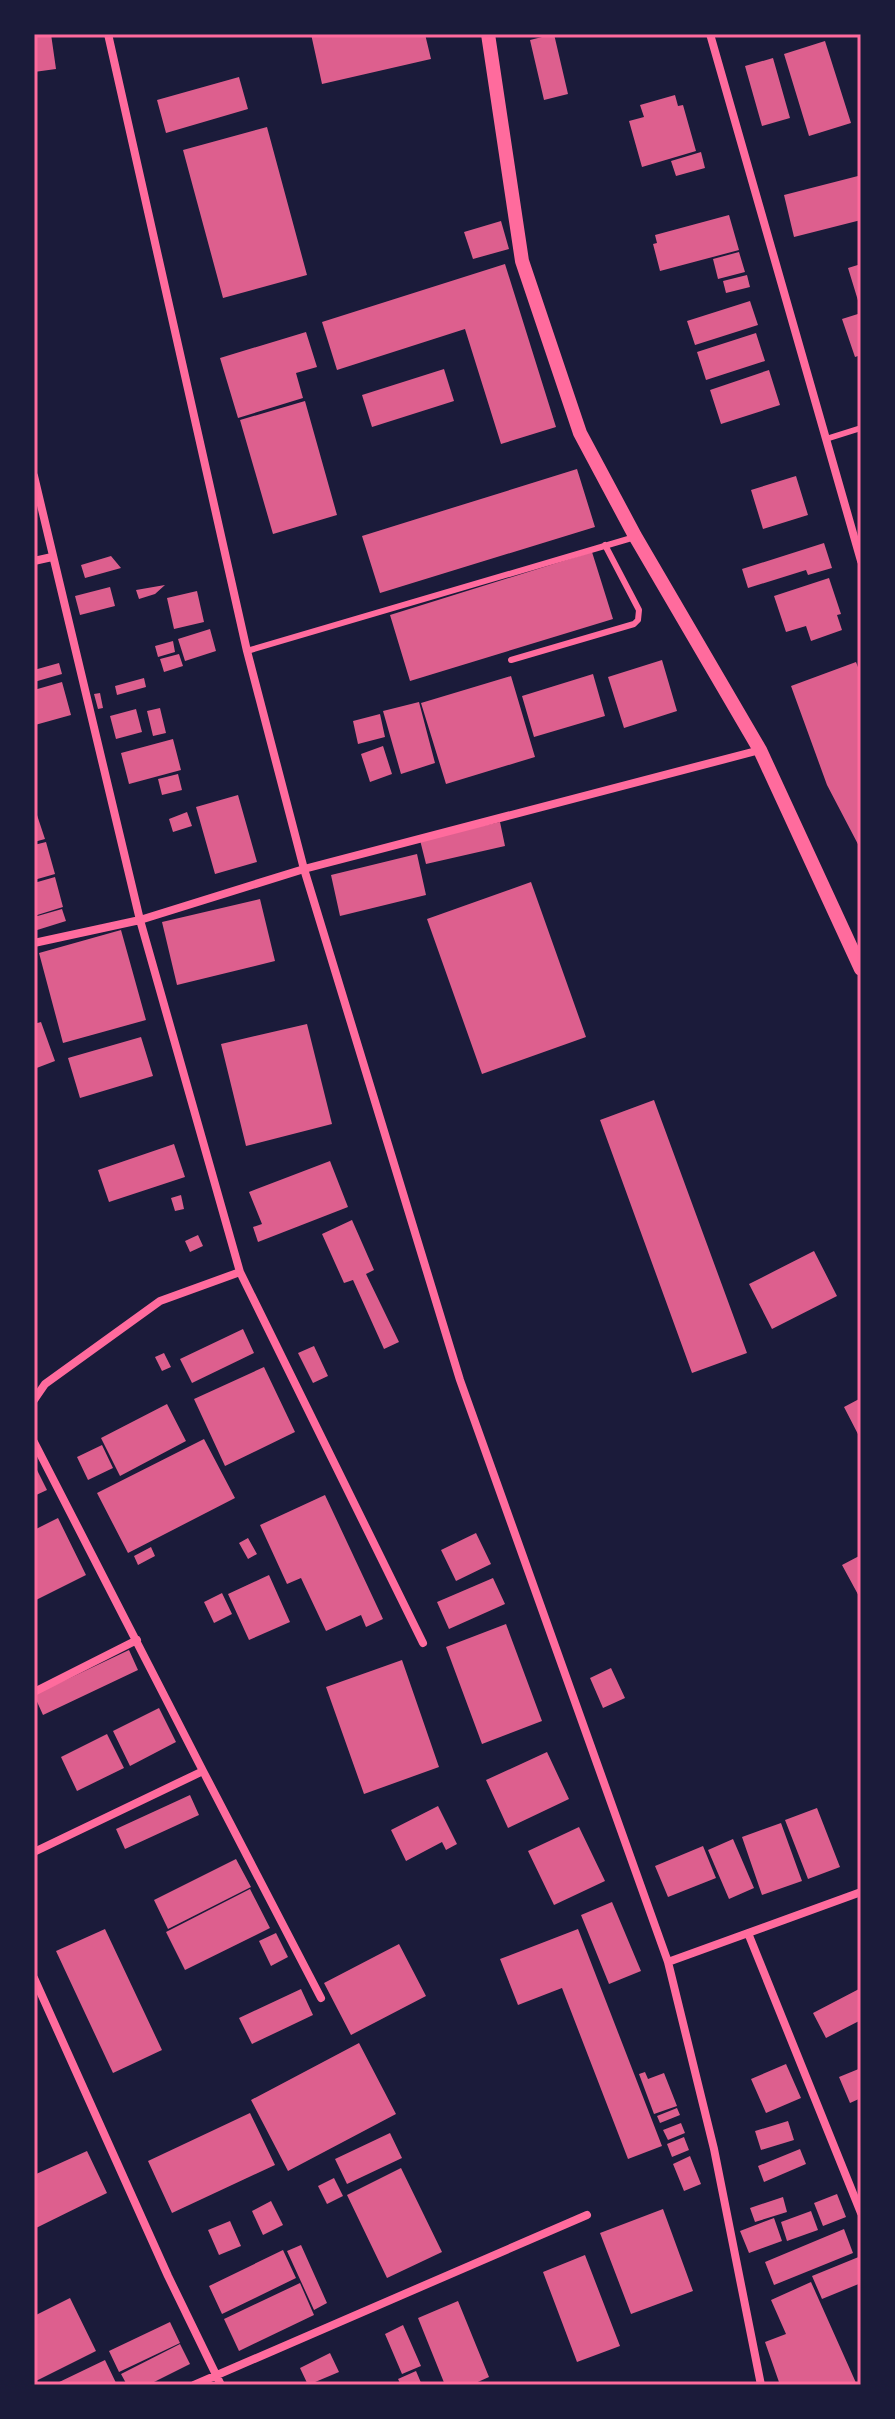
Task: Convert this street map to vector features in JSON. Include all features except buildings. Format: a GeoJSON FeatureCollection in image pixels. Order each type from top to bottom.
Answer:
{"type":"FeatureCollection","features":[{"type":"Feature","properties":{"kind":"street"},"geometry":{"type":"LineString","coordinates":[[108,34],[247,651],[304,869],[460,1380],[668,1962],[714,2149],[761,2385]]}},
{"type":"Feature","properties":{"kind":"street"},"geometry":{"type":"LineString","coordinates":[[488,34],[522,261],[580,433],[635,536],[760,750],[861,969]]}},
{"type":"Feature","properties":{"kind":"street"},"geometry":{"type":"LineString","coordinates":[[710,34],[861,561]]}},
{"type":"Feature","properties":{"kind":"street"},"geometry":{"type":"LineString","coordinates":[[34,476],[140,920],[240,1272],[423,1643]]}},
{"type":"Feature","properties":{"kind":"street"},"geometry":{"type":"LineString","coordinates":[[34,561],[52,557]]}},
{"type":"Feature","properties":{"kind":"street"},"geometry":{"type":"LineString","coordinates":[[34,943],[140,920],[304,869],[760,750]]}},
{"type":"Feature","properties":{"kind":"street"},"geometry":{"type":"LineString","coordinates":[[34,1400],[45,1384],[160,1301],[240,1272]]}},
{"type":"Feature","properties":{"kind":"street"},"geometry":{"type":"LineString","coordinates":[[34,1442],[321,1998]]}},
{"type":"Feature","properties":{"kind":"street"},"geometry":{"type":"LineString","coordinates":[[34,1692],[137,1640]]}},
{"type":"Feature","properties":{"kind":"street"},"geometry":{"type":"LineString","coordinates":[[34,1852],[203,1771]]}},
{"type":"Feature","properties":{"kind":"street"},"geometry":{"type":"LineString","coordinates":[[668,1962],[861,1892]]}},
{"type":"Feature","properties":{"kind":"street"},"geometry":{"type":"LineString","coordinates":[[748,1933],[861,2213]]}},
{"type":"Feature","properties":{"kind":"street"},"geometry":{"type":"LineString","coordinates":[[34,1978],[168,2276],[221,2385]]}},
{"type":"Feature","properties":{"kind":"street"},"geometry":{"type":"LineString","coordinates":[[194,2385],[587,2215]]}},
{"type":"Feature","properties":{"kind":"lane"},"geometry":{"type":"LineString","coordinates":[[826,439],[861,428]]}},
{"type":"Feature","properties":{"kind":"lane"},"geometry":{"type":"LineString","coordinates":[[247,651],[635,536]]}},
{"type":"Feature","properties":{"kind":"lane"},"geometry":{"type":"LineString","coordinates":[[511,660],[634,624],[638,620],[639,610],[605,545]]}}]}
